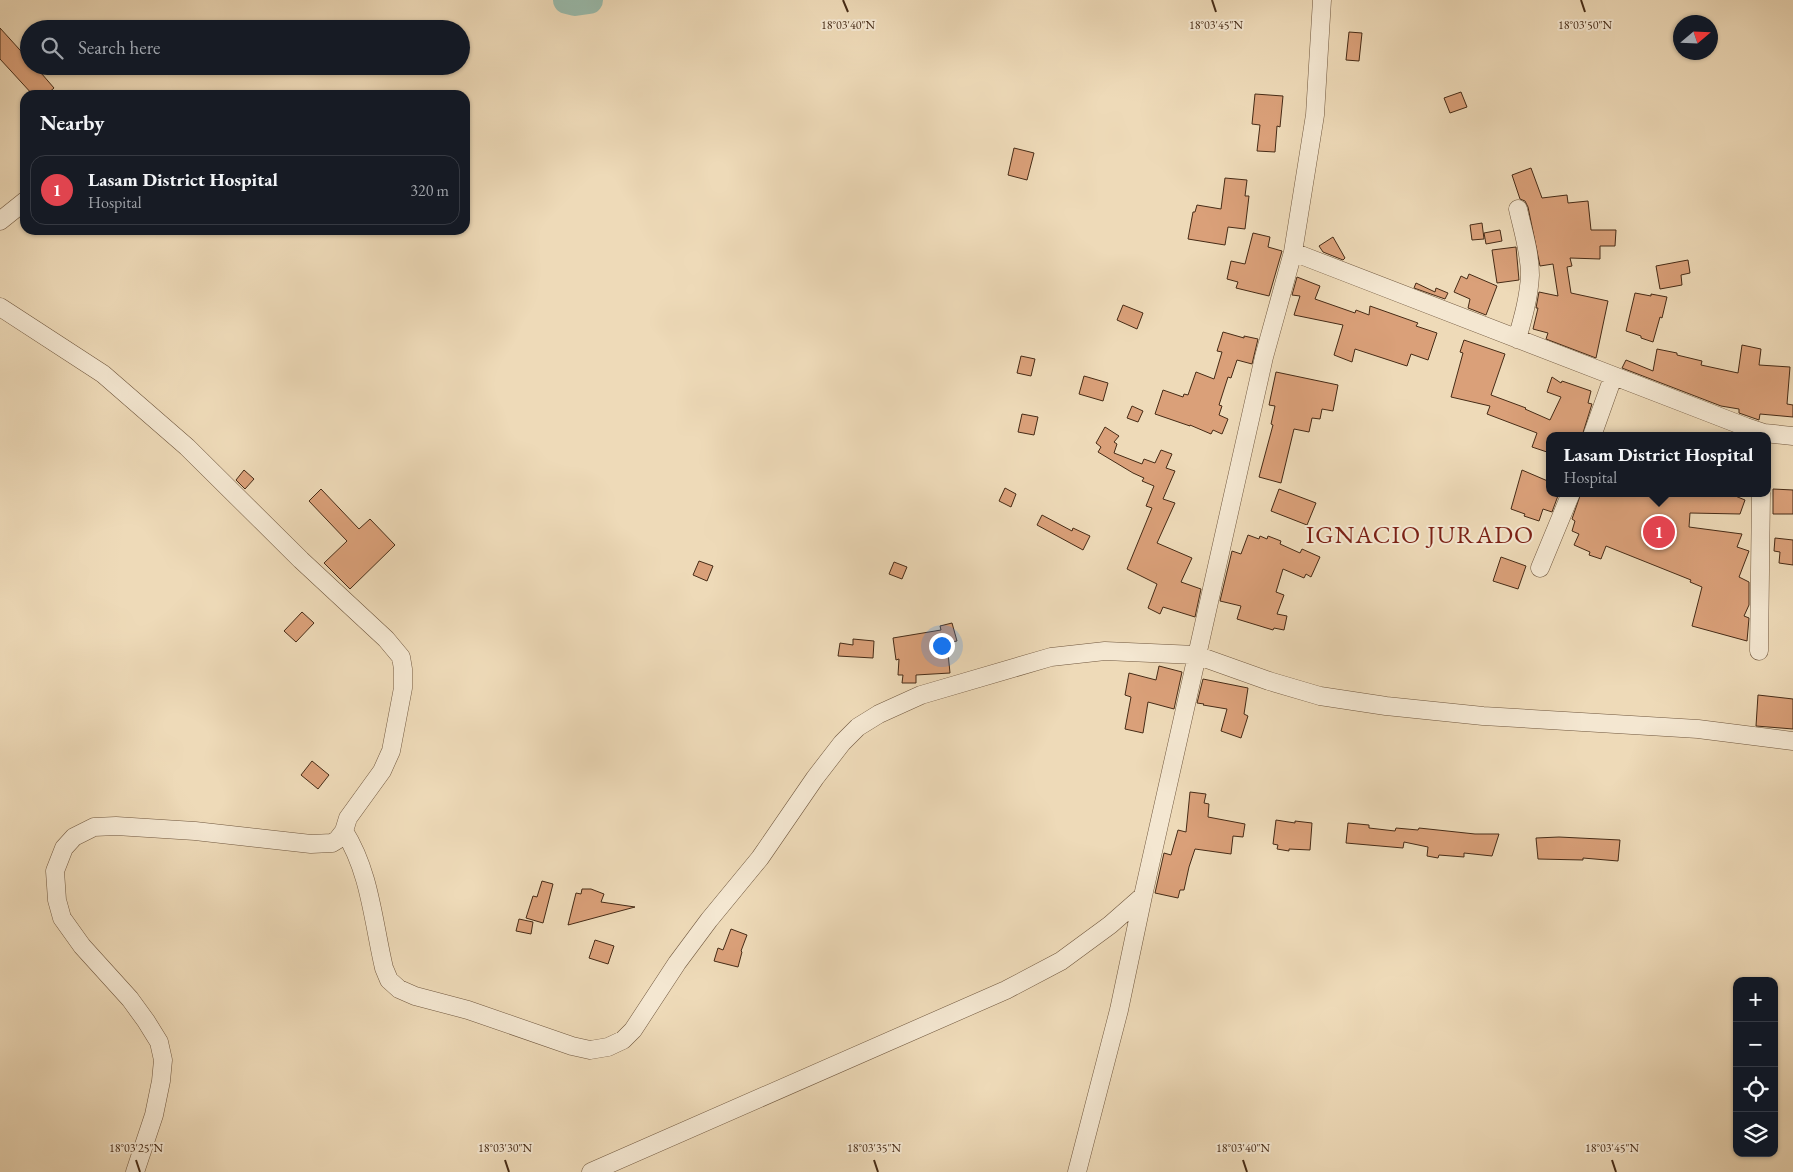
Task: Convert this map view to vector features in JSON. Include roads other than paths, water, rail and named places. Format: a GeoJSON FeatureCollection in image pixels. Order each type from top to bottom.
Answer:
{"type":"FeatureCollection","features":[{"type":"Feature","properties":{"kind":"street"},"geometry":{"type":"LineString","coordinates":[[1077,1172],[1118,1010],[1264,358],[1293,252],[1315,115],[1322,8]]}},
{"type":"Feature","properties":{"kind":"street"},"geometry":{"type":"LineString","coordinates":[[0,221],[20,205]]}},
{"type":"Feature","properties":{"kind":"street"},"geometry":{"type":"LineString","coordinates":[[1517,339],[1526,307],[1530,274],[1527,248],[1518,210]]}},
{"type":"Feature","properties":{"kind":"street"},"geometry":{"type":"LineString","coordinates":[[1293,252],[1759,432]]}},
{"type":"Feature","properties":{"kind":"street"},"geometry":{"type":"LineString","coordinates":[[0,307],[103,374],[187,448],[396,650],[401,657],[404,669],[391,751],[382,771],[348,818],[344,831],[332,843],[311,844],[194,831],[116,826],[94,827],[74,837],[64,848],[56,870],[57,900],[62,918],[82,946],[146,1021],[159,1042],[163,1060],[154,1115],[135,1172]]}},
{"type":"Feature","properties":{"kind":"street"},"geometry":{"type":"LineString","coordinates":[[1593,432],[1613,377]]}},
{"type":"Feature","properties":{"kind":"street"},"geometry":{"type":"LineString","coordinates":[[1771,434],[1793,436]]}},
{"type":"Feature","properties":{"kind":"street"},"geometry":{"type":"LineString","coordinates":[[1540,568],[1569,497]]}},
{"type":"Feature","properties":{"kind":"street"},"geometry":{"type":"LineString","coordinates":[[1759,651],[1761,497]]}},
{"type":"Feature","properties":{"kind":"street"},"geometry":{"type":"LineString","coordinates":[[344,831],[360,860],[366,879],[384,968],[389,980],[399,989],[415,996],[468,1010],[572,1046],[590,1050],[608,1047],[622,1040],[634,1030],[677,963],[760,858],[832,757],[858,727],[879,714],[921,695],[1051,657],[1105,651],[1196,655],[1269,681],[1320,696],[1358,702],[1483,716],[1698,729],[1793,741]]}},
{"type":"Feature","properties":{"kind":"street"},"geometry":{"type":"LineString","coordinates":[[590,1172],[1006,990],[1060,961],[1110,925],[1143,896]]}},
{"type":"Feature","properties":{"kind":"waterway"},"geometry":{"type":"LineString","coordinates":[[567,0],[575,2],[589,0]]}},
{"type":"Feature","properties":{"kind":"place","name":"Lasam District Hospital"},"geometry":{"type":"Point","coordinates":[1659,532]}},
{"type":"Feature","properties":{"kind":"district","name":"IGNACIO JURADO"},"geometry":{"type":"Point","coordinates":[1420,534]}}]}
